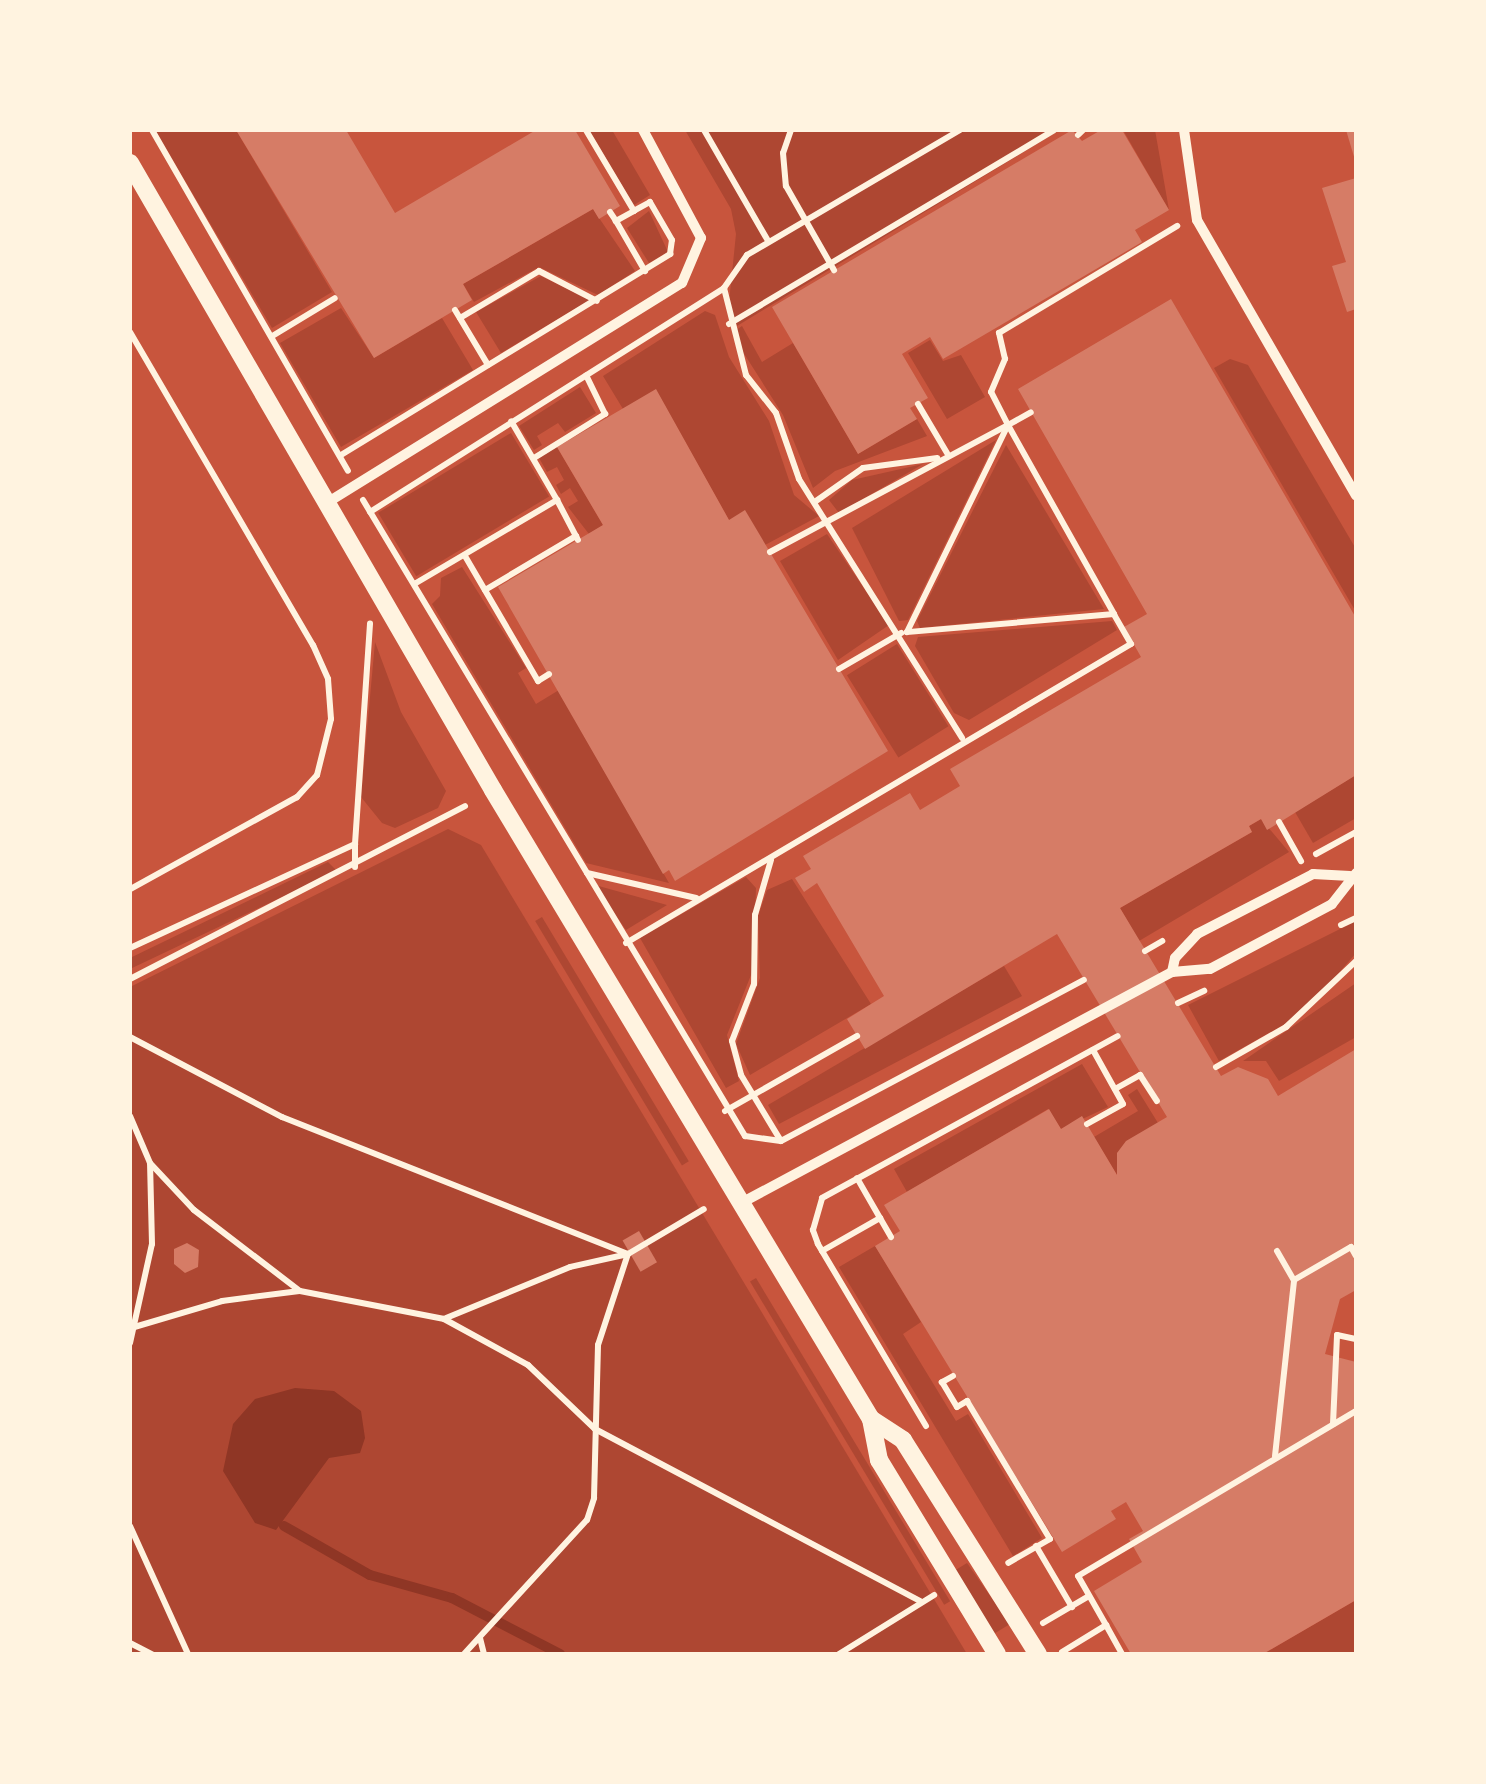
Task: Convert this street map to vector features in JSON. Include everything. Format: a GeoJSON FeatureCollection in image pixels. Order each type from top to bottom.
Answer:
{"type":"FeatureCollection","features":[{"type":"Feature","properties":{"kind":"street"},"geometry":{"type":"LineString","coordinates":[[325,504],[682,283],[702,238],[643,130]]}},
{"type":"Feature","properties":{"kind":"street"},"geometry":{"type":"LineString","coordinates":[[1184,130],[1197,220],[1356,496]]}},
{"type":"Feature","properties":{"kind":"street"},"geometry":{"type":"LineString","coordinates":[[130,163],[325,504],[870,1420],[878,1460],[997,1654]]}},
{"type":"Feature","properties":{"kind":"street"},"geometry":{"type":"LineString","coordinates":[[1172,972],[1175,958],[1197,934],[1313,874],[1353,874]]}},
{"type":"Feature","properties":{"kind":"street"},"geometry":{"type":"LineString","coordinates":[[742,1202],[1172,972],[1210,969],[1332,904],[1353,874]]}},
{"type":"Feature","properties":{"kind":"street"},"geometry":{"type":"LineString","coordinates":[[870,1420],[903,1440],[1038,1654]]}},
{"type":"Feature","properties":{"kind":"path"},"geometry":{"type":"LineString","coordinates":[[152,130],[274,335],[354,486],[416,583],[726,1111],[746,1136],[781,1141],[1084,980]]}},
{"type":"Feature","properties":{"kind":"path"},"geometry":{"type":"LineString","coordinates":[[586,130],[634,211]]}},
{"type":"Feature","properties":{"kind":"path"},"geometry":{"type":"LineString","coordinates":[[704,130],[768,241]]}},
{"type":"Feature","properties":{"kind":"path"},"geometry":{"type":"LineString","coordinates":[[791,130],[782,172],[831,266]]}},
{"type":"Feature","properties":{"kind":"path"},"geometry":{"type":"LineString","coordinates":[[370,512],[724,288],[746,255],[960,130]]}},
{"type":"Feature","properties":{"kind":"path"},"geometry":{"type":"LineString","coordinates":[[730,324],[1054,130]]}},
{"type":"Feature","properties":{"kind":"path"},"geometry":{"type":"LineString","coordinates":[[340,455],[670,254],[672,240],[650,202],[616,221]]}},
{"type":"Feature","properties":{"kind":"path"},"geometry":{"type":"LineString","coordinates":[[626,943],[962,738],[1131,644],[991,392],[1005,359],[1000,332],[1178,228],[1174,209]]}},
{"type":"Feature","properties":{"kind":"path"},"geometry":{"type":"LineString","coordinates":[[610,212],[646,271]]}},
{"type":"Feature","properties":{"kind":"path"},"geometry":{"type":"LineString","coordinates":[[460,318],[539,271],[597,301]]}},
{"type":"Feature","properties":{"kind":"path"},"geometry":{"type":"LineString","coordinates":[[724,288],[730,324],[746,375],[776,413],[799,479],[832,522],[903,632],[962,738]]}},
{"type":"Feature","properties":{"kind":"path"},"geometry":{"type":"LineString","coordinates":[[274,335],[336,298]]}},
{"type":"Feature","properties":{"kind":"path"},"geometry":{"type":"LineString","coordinates":[[455,310],[488,366]]}},
{"type":"Feature","properties":{"kind":"path"},"geometry":{"type":"LineString","coordinates":[[130,332],[313,645],[328,680],[331,719],[317,775],[297,797],[130,889]]}},
{"type":"Feature","properties":{"kind":"path"},"geometry":{"type":"LineString","coordinates":[[534,458],[605,414],[586,375]]}},
{"type":"Feature","properties":{"kind":"path"},"geometry":{"type":"LineString","coordinates":[[918,404],[947,453]]}},
{"type":"Feature","properties":{"kind":"path"},"geometry":{"type":"LineString","coordinates":[[770,552],[832,522],[947,453],[1031,412]]}},
{"type":"Feature","properties":{"kind":"path"},"geometry":{"type":"LineString","coordinates":[[485,590],[577,538],[511,421]]}},
{"type":"Feature","properties":{"kind":"path"},"geometry":{"type":"LineString","coordinates":[[903,632],[1008,425]]}},
{"type":"Feature","properties":{"kind":"path"},"geometry":{"type":"LineString","coordinates":[[816,501],[864,468],[938,458]]}},
{"type":"Feature","properties":{"kind":"path"},"geometry":{"type":"LineString","coordinates":[[416,583],[556,500]]}},
{"type":"Feature","properties":{"kind":"path"},"geometry":{"type":"LineString","coordinates":[[466,556],[538,681],[550,674]]}},
{"type":"Feature","properties":{"kind":"path"},"geometry":{"type":"LineString","coordinates":[[839,669],[903,632],[1114,614]]}},
{"type":"Feature","properties":{"kind":"path"},"geometry":{"type":"LineString","coordinates":[[355,868],[370,623]]}},
{"type":"Feature","properties":{"kind":"path"},"geometry":{"type":"LineString","coordinates":[[130,979],[355,868],[465,806]]}},
{"type":"Feature","properties":{"kind":"path"},"geometry":{"type":"LineString","coordinates":[[1279,822],[1302,862]]}},
{"type":"Feature","properties":{"kind":"path"},"geometry":{"type":"LineString","coordinates":[[130,948],[356,844]]}},
{"type":"Feature","properties":{"kind":"path"},"geometry":{"type":"LineString","coordinates":[[771,858],[756,915],[754,984],[732,1041],[753,1096],[781,1141]]}},
{"type":"Feature","properties":{"kind":"path"},"geometry":{"type":"LineString","coordinates":[[585,873],[696,898]]}},
{"type":"Feature","properties":{"kind":"path"},"geometry":{"type":"LineString","coordinates":[[1216,1067],[1286,1027],[1356,961]]}},
{"type":"Feature","properties":{"kind":"path"},"geometry":{"type":"LineString","coordinates":[[726,1111],[857,1036]]}},
{"type":"Feature","properties":{"kind":"path"},"geometry":{"type":"LineString","coordinates":[[930,1432],[822,1252],[813,1230],[822,1198],[1118,1036]]}},
{"type":"Feature","properties":{"kind":"path"},"geometry":{"type":"LineString","coordinates":[[130,1037],[282,1117],[628,1254]]}},
{"type":"Feature","properties":{"kind":"path"},"geometry":{"type":"LineString","coordinates":[[1087,1124],[1123,1104],[1093,1050]]}},
{"type":"Feature","properties":{"kind":"path"},"geometry":{"type":"LineString","coordinates":[[1115,1089],[1140,1075],[1158,1101]]}},
{"type":"Feature","properties":{"kind":"path"},"geometry":{"type":"LineString","coordinates":[[130,1116],[150,1163],[219,1233],[300,1292]]}},
{"type":"Feature","properties":{"kind":"path"},"geometry":{"type":"LineString","coordinates":[[130,1342],[152,1244],[150,1163]]}},
{"type":"Feature","properties":{"kind":"path"},"geometry":{"type":"LineString","coordinates":[[857,1177],[890,1237]]}},
{"type":"Feature","properties":{"kind":"path"},"geometry":{"type":"LineString","coordinates":[[444,1319],[570,1267],[628,1254],[704,1209]]}},
{"type":"Feature","properties":{"kind":"path"},"geometry":{"type":"LineString","coordinates":[[822,1252],[880,1218]]}},
{"type":"Feature","properties":{"kind":"path"},"geometry":{"type":"LineString","coordinates":[[1294,1280],[1353,1245],[1356,1256]]}},
{"type":"Feature","properties":{"kind":"path"},"geometry":{"type":"LineString","coordinates":[[1275,1457],[1294,1280],[1277,1251]]}},
{"type":"Feature","properties":{"kind":"path"},"geometry":{"type":"LineString","coordinates":[[464,1654],[587,1520],[598,1344],[628,1254]]}},
{"type":"Feature","properties":{"kind":"path"},"geometry":{"type":"LineString","coordinates":[[131,1328],[222,1301],[300,1292],[444,1319],[528,1365],[595,1429],[920,1601]]}},
{"type":"Feature","properties":{"kind":"path"},"geometry":{"type":"LineString","coordinates":[[1333,1424],[1338,1335],[1356,1339]]}},
{"type":"Feature","properties":{"kind":"path"},"geometry":{"type":"LineString","coordinates":[[953,1376],[942,1382],[957,1407],[967,1401],[1051,1538],[1008,1563]]}},
{"type":"Feature","properties":{"kind":"path"},"geometry":{"type":"LineString","coordinates":[[1122,1654],[1099,1606],[1078,1576],[1356,1410]]}},
{"type":"Feature","properties":{"kind":"path"},"geometry":{"type":"LineString","coordinates":[[130,1526],[188,1654]]}},
{"type":"Feature","properties":{"kind":"path"},"geometry":{"type":"LineString","coordinates":[[998,1546],[1017,1578]]}},
{"type":"Feature","properties":{"kind":"path"},"geometry":{"type":"LineString","coordinates":[[1036,1546],[1072,1607]]}},
{"type":"Feature","properties":{"kind":"path"},"geometry":{"type":"LineString","coordinates":[[839,1654],[935,1595]]}},
{"type":"Feature","properties":{"kind":"path"},"geometry":{"type":"LineString","coordinates":[[1044,1623],[1089,1596]]}},
{"type":"Feature","properties":{"kind":"path"},"geometry":{"type":"LineString","coordinates":[[1034,1608],[1063,1653],[1106,1625]]}},
{"type":"Feature","properties":{"kind":"path"},"geometry":{"type":"LineString","coordinates":[[480,1638],[484,1654]]}},
{"type":"Feature","properties":{"kind":"path"},"geometry":{"type":"LineString","coordinates":[[130,1643],[152,1654]]}},
{"type":"Feature","properties":{"kind":"shaded area"},"geometry":{"type":"Polygon","coordinates":[[[155,130],[236,130],[332,292],[272,328],[155,130]]]}},
{"type":"Feature","properties":{"kind":"shaded area"},"geometry":{"type":"Polygon","coordinates":[[[589,130],[612,130],[650,195],[634,205],[589,130]]]}},
{"type":"Feature","properties":{"kind":"shaded area"},"geometry":{"type":"Polygon","coordinates":[[[685,130],[1060,130],[737,326],[729,302],[736,234],[731,209],[685,130]]]}},
{"type":"Feature","properties":{"kind":"shaded area"},"geometry":{"type":"Polygon","coordinates":[[[1123,130],[1155,130],[1169,210],[1123,130]]]}},
{"type":"Feature","properties":{"kind":"shaded area"},"geometry":{"type":"Polygon","coordinates":[[[593,209],[635,271],[598,295],[539,267],[474,302],[463,284],[593,209]]]}},
{"type":"Feature","properties":{"kind":"shaded area"},"geometry":{"type":"Polygon","coordinates":[[[649,211],[668,252],[649,263],[627,228],[649,211]]]}},
{"type":"Feature","properties":{"kind":"shaded area"},"geometry":{"type":"Polygon","coordinates":[[[541,276],[590,300],[501,353],[476,312],[541,276]]]}},
{"type":"Feature","properties":{"kind":"shaded area"},"geometry":{"type":"Polygon","coordinates":[[[341,308],[374,358],[442,318],[473,370],[341,447],[280,343],[341,308]]]}},
{"type":"Feature","properties":{"kind":"shaded area"},"geometry":{"type":"Polygon","coordinates":[[[705,311],[715,315],[729,357],[769,421],[794,495],[819,516],[765,545],[729,520],[656,390],[623,409],[603,376],[705,311]]]}},
{"type":"Feature","properties":{"kind":"shaded area"},"geometry":{"type":"Polygon","coordinates":[[[742,326],[762,362],[793,343],[858,454],[917,419],[927,436],[835,471],[813,488],[783,415],[743,352],[736,330],[742,326]]]}},
{"type":"Feature","properties":{"kind":"shaded area"},"geometry":{"type":"Polygon","coordinates":[[[930,340],[943,361],[961,355],[985,397],[947,419],[908,353],[930,340]]]}},
{"type":"Feature","properties":{"kind":"shaded area"},"geometry":{"type":"Polygon","coordinates":[[[1230,359],[1248,365],[1356,549],[1356,612],[1214,368],[1230,359]]]}},
{"type":"Feature","properties":{"kind":"shaded area"},"geometry":{"type":"Polygon","coordinates":[[[580,387],[596,413],[565,432],[558,423],[537,436],[542,445],[534,450],[519,426],[580,387]]]}},
{"type":"Feature","properties":{"kind":"shaded area"},"geometry":{"type":"Polygon","coordinates":[[[511,433],[549,496],[416,576],[378,513],[511,433]]]}},
{"type":"Feature","properties":{"kind":"shaded area"},"geometry":{"type":"Polygon","coordinates":[[[996,440],[908,620],[899,621],[852,528],[996,440]]]}},
{"type":"Feature","properties":{"kind":"shaded area"},"geometry":{"type":"Polygon","coordinates":[[[1006,445],[1104,609],[920,628],[917,621],[1006,445]]]}},
{"type":"Feature","properties":{"kind":"shaded area"},"geometry":{"type":"Polygon","coordinates":[[[557,447],[603,525],[589,534],[568,507],[578,501],[570,488],[561,494],[556,485],[564,480],[557,467],[547,472],[539,458],[557,447]]]}},
{"type":"Feature","properties":{"kind":"shaded area"},"geometry":{"type":"Polygon","coordinates":[[[923,464],[839,513],[829,500],[852,480],[923,464]]]}},
{"type":"Feature","properties":{"kind":"shaded area"},"geometry":{"type":"Polygon","coordinates":[[[827,534],[889,625],[838,660],[780,561],[827,534]]]}},
{"type":"Feature","properties":{"kind":"shaded area"},"geometry":{"type":"Polygon","coordinates":[[[462,567],[526,668],[518,673],[536,704],[559,690],[669,883],[586,863],[432,604],[440,596],[441,578],[462,567]]]}},
{"type":"Feature","properties":{"kind":"shaded area"},"geometry":{"type":"Polygon","coordinates":[[[1112,621],[1117,630],[969,720],[954,713],[915,646],[918,637],[1112,621]]]}},
{"type":"Feature","properties":{"kind":"shaded area"},"geometry":{"type":"Polygon","coordinates":[[[375,642],[401,712],[446,791],[438,808],[395,828],[382,823],[361,797],[375,642]]]}},
{"type":"Feature","properties":{"kind":"shaded area"},"geometry":{"type":"Polygon","coordinates":[[[897,644],[948,726],[898,758],[847,675],[897,644]]]}},
{"type":"Feature","properties":{"kind":"shaded area"},"geometry":{"type":"Polygon","coordinates":[[[1356,775],[1356,818],[1313,843],[1295,812],[1356,775]]]}},
{"type":"Feature","properties":{"kind":"shaded area"},"geometry":{"type":"Polygon","coordinates":[[[1261,819],[1289,852],[1139,941],[1120,908],[1252,832],[1249,826],[1261,819]]]}},
{"type":"Feature","properties":{"kind":"shaded area"},"geometry":{"type":"Polygon","coordinates":[[[448,829],[481,845],[967,1654],[130,1654],[130,987],[448,829]]]}},
{"type":"Feature","properties":{"kind":"shaded area"},"geometry":{"type":"Polygon","coordinates":[[[328,862],[337,871],[130,969],[130,958],[328,862]]]}},
{"type":"Feature","properties":{"kind":"shaded area"},"geometry":{"type":"Polygon","coordinates":[[[746,877],[756,888],[753,970],[727,1035],[739,1081],[726,1088],[640,938],[746,877]]]}},
{"type":"Feature","properties":{"kind":"shaded area"},"geometry":{"type":"Polygon","coordinates":[[[792,879],[871,1004],[750,1075],[736,1044],[760,978],[758,916],[767,890],[792,879]]]}},
{"type":"Feature","properties":{"kind":"shaded area"},"geometry":{"type":"Polygon","coordinates":[[[595,885],[667,905],[626,930],[595,885]]]}},
{"type":"Feature","properties":{"kind":"shaded area"},"geometry":{"type":"Polygon","coordinates":[[[542,917],[689,1161],[682,1165],[535,921],[542,917]]]}},
{"type":"Feature","properties":{"kind":"shaded area"},"geometry":{"type":"Polygon","coordinates":[[[1356,921],[1356,953],[1332,981],[1285,1024],[1219,1061],[1188,1005],[1356,921]]]}},
{"type":"Feature","properties":{"kind":"shaded area"},"geometry":{"type":"Polygon","coordinates":[[[1004,966],[1022,996],[779,1124],[768,1105],[1004,966]]]}},
{"type":"Feature","properties":{"kind":"shaded area"},"geometry":{"type":"Polygon","coordinates":[[[1356,983],[1356,1037],[1279,1081],[1266,1061],[1243,1061],[1356,983]]]}},
{"type":"Feature","properties":{"kind":"shaded area"},"geometry":{"type":"Polygon","coordinates":[[[1082,1064],[1108,1107],[1061,1129],[1048,1109],[907,1192],[894,1169],[1082,1064]]]}},
{"type":"Feature","properties":{"kind":"shaded area"},"geometry":{"type":"Polygon","coordinates":[[[1137,1089],[1158,1123],[1117,1153],[1117,1175],[1094,1137],[1138,1111],[1128,1095],[1137,1089]]]}},
{"type":"Feature","properties":{"kind":"shaded area"},"geometry":{"type":"Polygon","coordinates":[[[875,1246],[921,1322],[903,1334],[956,1421],[968,1414],[1042,1538],[1013,1556],[839,1267],[875,1246]]]}},
{"type":"Feature","properties":{"kind":"shaded area"},"geometry":{"type":"Polygon","coordinates":[[[756,1278],[950,1601],[944,1605],[750,1282],[756,1278]]]}},
{"type":"Feature","properties":{"kind":"shaded area"},"geometry":{"type":"Polygon","coordinates":[[[295,1388],[334,1391],[361,1411],[365,1438],[360,1453],[329,1458],[276,1530],[255,1523],[223,1471],[233,1424],[255,1399],[295,1388]]]}},
{"type":"Feature","properties":{"kind":"shaded area"},"geometry":{"type":"Polygon","coordinates":[[[967,1563],[1010,1624],[992,1635],[954,1571],[967,1563]]]}},
{"type":"Feature","properties":{"kind":"shaded area"},"geometry":{"type":"Polygon","coordinates":[[[1356,1600],[1356,1654],[1263,1654],[1356,1600]]]}},
{"type":"Feature","properties":{"kind":"building"},"geometry":{"type":"Polygon","coordinates":[[[236,130],[346,130],[395,213],[536,130],[575,130],[620,206],[599,219],[593,209],[463,284],[472,300],[374,358],[236,130]]]}},
{"type":"Feature","properties":{"kind":"building"},"geometry":{"type":"Polygon","coordinates":[[[1072,130],[1082,141],[1101,130],[1122,130],[1169,210],[1135,230],[1142,242],[943,359],[930,337],[902,354],[928,398],[910,408],[917,419],[858,454],[772,307],[1072,130]]]}},
{"type":"Feature","properties":{"kind":"building"},"geometry":{"type":"Polygon","coordinates":[[[1346,130],[1356,130],[1356,160],[1355,160],[1346,130]]]}},
{"type":"Feature","properties":{"kind":"building"},"geometry":{"type":"Polygon","coordinates":[[[1356,178],[1356,309],[1347,312],[1332,266],[1346,262],[1322,188],[1356,178]]]}},
{"type":"Feature","properties":{"kind":"building"},"geometry":{"type":"Polygon","coordinates":[[[1171,299],[1356,618],[1356,775],[1267,830],[1261,819],[1249,826],[1252,832],[1120,908],[1221,1076],[1238,1067],[1268,1079],[1278,1096],[1356,1049],[1356,1290],[1340,1299],[1325,1354],[1356,1362],[1356,1600],[1263,1654],[1131,1654],[1094,1591],[1142,1562],[1129,1539],[1143,1531],[1126,1502],[1111,1511],[1116,1519],[1062,1552],[875,1246],[900,1231],[884,1205],[1049,1109],[1061,1129],[1082,1116],[1117,1175],[1117,1153],[1126,1141],[1167,1117],[1057,934],[865,1049],[847,1019],[884,996],[817,883],[804,892],[795,878],[811,869],[803,856],[910,793],[920,810],[960,786],[950,769],[1141,657],[1124,627],[1147,614],[1018,389],[1171,299]]]}},
{"type":"Feature","properties":{"kind":"building"},"geometry":{"type":"Polygon","coordinates":[[[656,389],[729,520],[745,510],[888,751],[675,881],[669,870],[663,874],[498,587],[603,525],[557,447],[656,389]]]}},
{"type":"Feature","properties":{"kind":"building"},"geometry":{"type":"Polygon","coordinates":[[[639,1231],[657,1262],[641,1272],[623,1240],[639,1231]]]}},
{"type":"Feature","properties":{"kind":"building"},"geometry":{"type":"Polygon","coordinates":[[[187,1243],[199,1250],[198,1267],[185,1273],[174,1264],[174,1249],[187,1243]]]}},
{"type":"Feature","properties":{"kind":"waterway"},"geometry":{"type":"LineString","coordinates":[[284,1526],[370,1575],[452,1598],[560,1654]]}}]}
